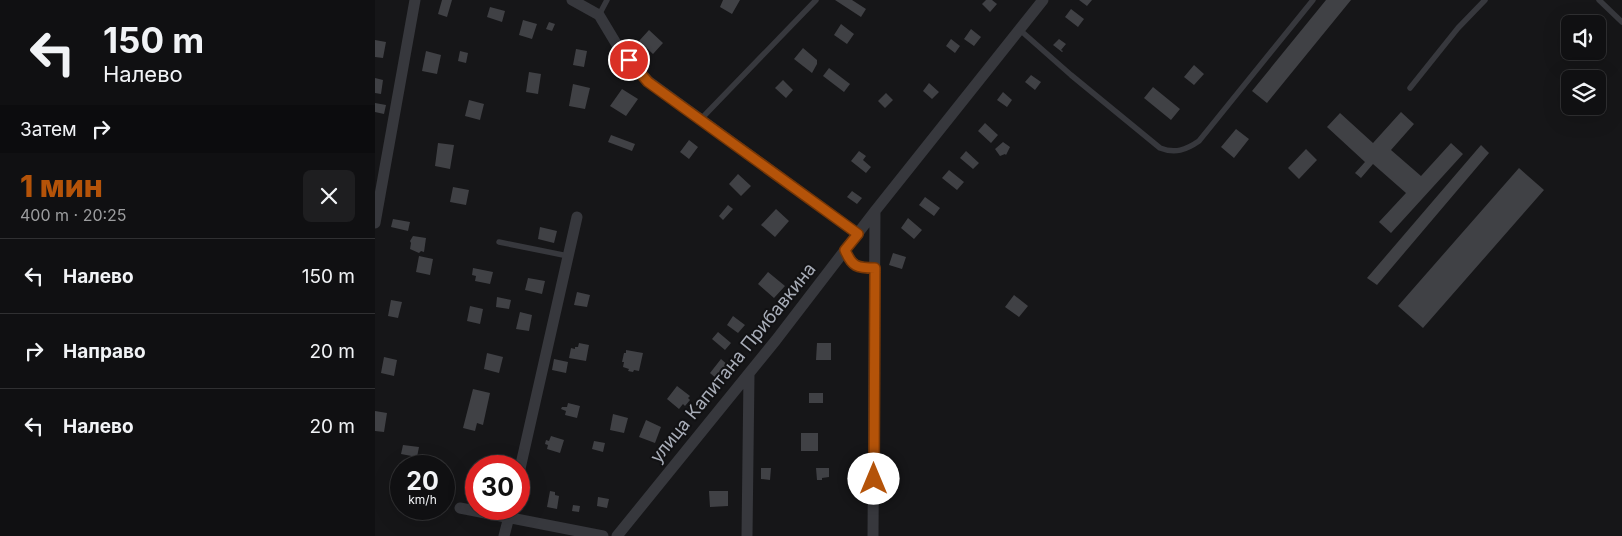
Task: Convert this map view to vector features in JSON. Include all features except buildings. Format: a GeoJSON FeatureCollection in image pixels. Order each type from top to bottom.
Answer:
{"type":"FeatureCollection","features":[{"type":"Feature","properties":{"kind":"street"},"geometry":{"type":"LineString","coordinates":[[375,223],[415,0]]}},
{"type":"Feature","properties":{"kind":"street"},"geometry":{"type":"LineString","coordinates":[[572,0],[599,15],[620,50],[648,82],[858,234]]}},
{"type":"Feature","properties":{"kind":"street","name":"улица Капитана Прибавкина"},"geometry":{"type":"LineString","coordinates":[[617,536],[749,374],[875,211],[1043,0]]}},
{"type":"Feature","properties":{"kind":"street"},"geometry":{"type":"LineString","coordinates":[[873,536],[875,211]]}},
{"type":"Feature","properties":{"kind":"street"},"geometry":{"type":"LineString","coordinates":[[523,455],[577,217]]}},
{"type":"Feature","properties":{"kind":"street"},"geometry":{"type":"LineString","coordinates":[[845,250],[849,261],[857,267],[875,268]]}},
{"type":"Feature","properties":{"kind":"street"},"geometry":{"type":"LineString","coordinates":[[747,536],[749,374]]}},
{"type":"Feature","properties":{"kind":"street"},"geometry":{"type":"LineString","coordinates":[[460,508],[465,508]]}},
{"type":"Feature","properties":{"kind":"street"},"geometry":{"type":"LineString","coordinates":[[530,518],[603,536]]}},
{"type":"Feature","properties":{"kind":"street"},"geometry":{"type":"LineString","coordinates":[[504,536],[508,520]]}},
{"type":"Feature","properties":{"kind":"lane"},"geometry":{"type":"LineString","coordinates":[[599,15],[607,0]]}},
{"type":"Feature","properties":{"kind":"lane"},"geometry":{"type":"LineString","coordinates":[[700,120],[816,0]]}},
{"type":"Feature","properties":{"kind":"lane"},"geometry":{"type":"LineString","coordinates":[[1020,30],[1071,75],[1160,148],[1170,152],[1188,149],[1199,141],[1313,0]]}},
{"type":"Feature","properties":{"kind":"lane"},"geometry":{"type":"LineString","coordinates":[[1410,88],[1457,28],[1485,0]]}},
{"type":"Feature","properties":{"kind":"lane"},"geometry":{"type":"LineString","coordinates":[[1599,0],[1622,22]]}},
{"type":"Feature","properties":{"kind":"lane"},"geometry":{"type":"LineString","coordinates":[[499,242],[568,256]]}},
{"type":"Feature","properties":{"kind":"route"},"geometry":{"type":"LineString","coordinates":[[629,60],[648,82],[858,234],[845,250],[849,261],[857,267],[875,268],[874,479]]}}]}
